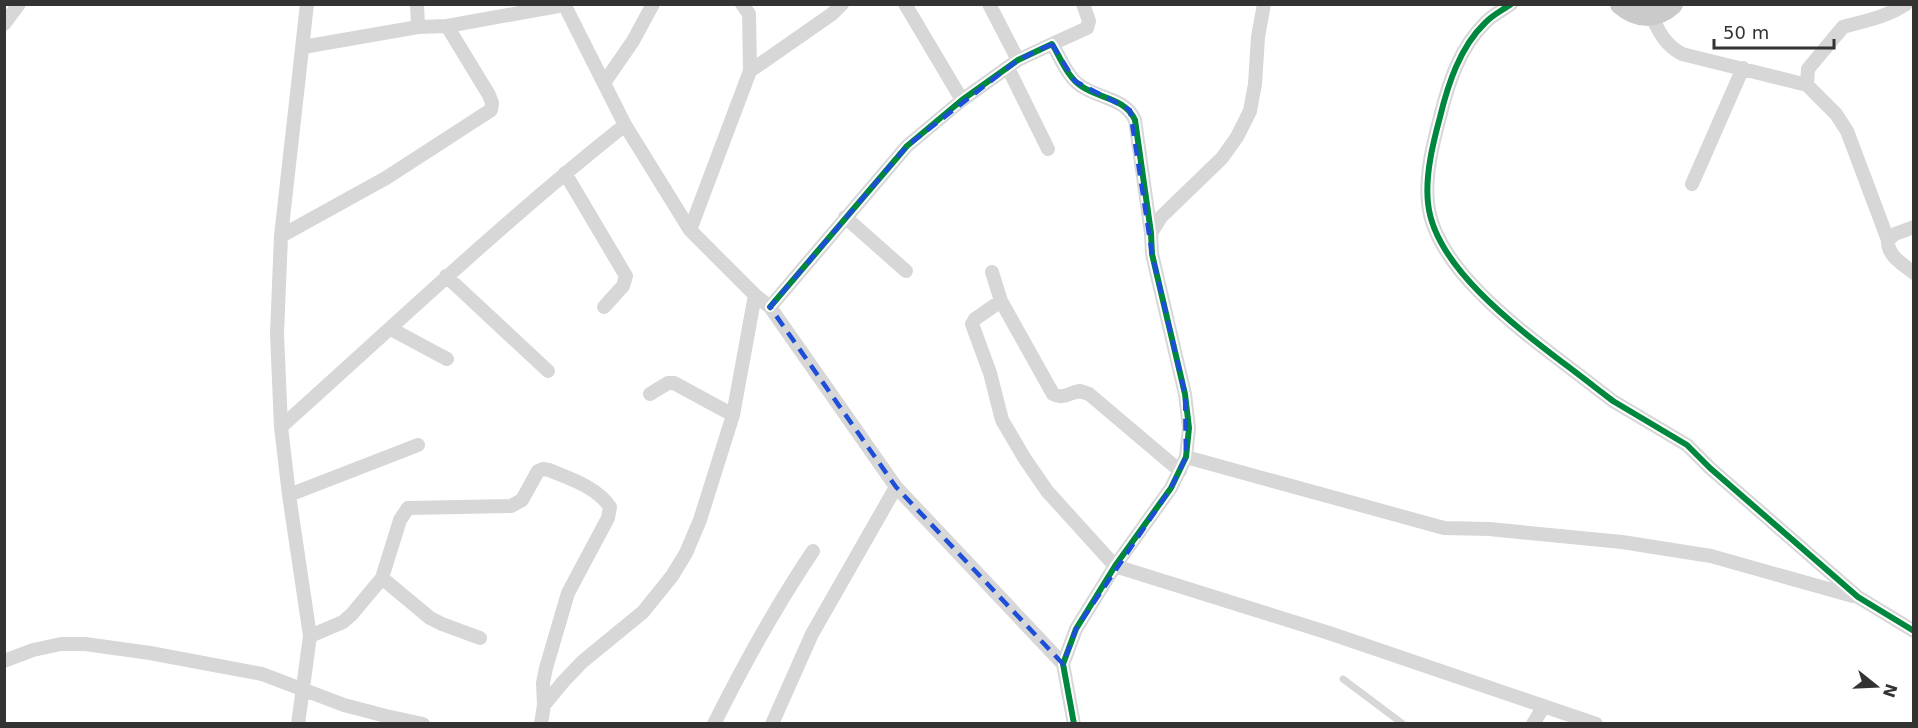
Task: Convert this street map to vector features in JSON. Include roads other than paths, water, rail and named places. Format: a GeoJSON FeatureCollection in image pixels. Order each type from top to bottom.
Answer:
{"type":"FeatureCollection","features":[{"type":"Feature","properties":{"kind":"main road"},"geometry":{"type":"LineString","coordinates":[[1621,4],[1634,14],[1651,15],[1659,13],[1672,4]]}},
{"type":"Feature","properties":{"kind":"street"},"geometry":{"type":"LineString","coordinates":[[4,24],[19,4]]}},
{"type":"Feature","properties":{"kind":"street"},"geometry":{"type":"LineString","coordinates":[[298,723],[310,636],[281,427],[277,334],[281,236],[307,4]]}},
{"type":"Feature","properties":{"kind":"street"},"geometry":{"type":"LineString","coordinates":[[417,4],[418,27]]}},
{"type":"Feature","properties":{"kind":"street"},"geometry":{"type":"LineString","coordinates":[[603,83],[633,41],[653,4]]}},
{"type":"Feature","properties":{"kind":"street"},"geometry":{"type":"LineString","coordinates":[[690,230],[750,71],[749,15],[742,4]]}},
{"type":"Feature","properties":{"kind":"street"},"geometry":{"type":"LineString","coordinates":[[750,71],[832,14],[842,4]]}},
{"type":"Feature","properties":{"kind":"street"},"geometry":{"type":"LineString","coordinates":[[905,4],[963,100]]}},
{"type":"Feature","properties":{"kind":"street"},"geometry":{"type":"LineString","coordinates":[[989,4],[1048,149]]}},
{"type":"Feature","properties":{"kind":"street"},"geometry":{"type":"LineString","coordinates":[[770,307],[907,146],[963,100],[1013,64],[1087,28],[1089,21],[1083,4]]}},
{"type":"Feature","properties":{"kind":"street"},"geometry":{"type":"LineString","coordinates":[[1151,233],[1161,217],[1222,158],[1246,120],[1255,84],[1258,37],[1264,4]]}},
{"type":"Feature","properties":{"kind":"street"},"geometry":{"type":"LineString","coordinates":[[1511,4],[1486,21],[1468,43],[1454,71],[1443,105],[1433,150],[1428,202],[1434,230],[1445,249],[1482,297],[1613,401],[1687,445],[1710,468],[1858,597],[1914,631]]}},
{"type":"Feature","properties":{"kind":"street"},"geometry":{"type":"LineString","coordinates":[[1807,85],[1808,69],[1843,27],[1857,25],[1906,4]]}},
{"type":"Feature","properties":{"kind":"street"},"geometry":{"type":"LineString","coordinates":[[303,47],[418,27],[447,26],[564,5],[625,125],[690,230],[770,307],[896,487],[1063,664]]}},
{"type":"Feature","properties":{"kind":"street"},"geometry":{"type":"LineString","coordinates":[[1651,15],[1663,39],[1671,48],[1682,54],[1807,85],[1836,114],[1847,131],[1888,240],[1888,248],[1914,273]]}},
{"type":"Feature","properties":{"kind":"street"},"geometry":{"type":"LineString","coordinates":[[281,236],[386,178],[491,110],[492,103],[489,95],[447,26]]}},
{"type":"Feature","properties":{"kind":"street"},"geometry":{"type":"LineString","coordinates":[[1052,44],[1075,81],[1082,87],[1123,104],[1130,110],[1135,120],[1152,254],[1185,394],[1189,428],[1186,457],[1171,488],[1115,566],[1076,629],[1063,664],[1074,723]]}},
{"type":"Feature","properties":{"kind":"street"},"geometry":{"type":"LineString","coordinates":[[1692,183],[1743,68]]}},
{"type":"Feature","properties":{"kind":"street"},"geometry":{"type":"LineString","coordinates":[[281,427],[391,329],[446,276],[565,173],[625,125]]}},
{"type":"Feature","properties":{"kind":"street"},"geometry":{"type":"LineString","coordinates":[[565,173],[626,276],[623,286],[604,307]]}},
{"type":"Feature","properties":{"kind":"street"},"geometry":{"type":"LineString","coordinates":[[845,217],[906,271]]}},
{"type":"Feature","properties":{"kind":"street"},"geometry":{"type":"LineString","coordinates":[[1888,240],[1895,234],[1914,227]]}},
{"type":"Feature","properties":{"kind":"street"},"geometry":{"type":"LineString","coordinates":[[992,272],[1001,301],[1053,394],[1058,398],[1080,391],[1089,394],[1180,471]]}},
{"type":"Feature","properties":{"kind":"street"},"geometry":{"type":"LineString","coordinates":[[446,276],[548,371]]}},
{"type":"Feature","properties":{"kind":"street"},"geometry":{"type":"LineString","coordinates":[[544,705],[582,662],[643,612],[672,576],[686,553],[700,520],[733,415],[755,295]]}},
{"type":"Feature","properties":{"kind":"street"},"geometry":{"type":"LineString","coordinates":[[1001,301],[975,319],[972,324],[990,373],[1002,420],[1047,491],[1115,566],[1329,633],[1596,723]]}},
{"type":"Feature","properties":{"kind":"street"},"geometry":{"type":"LineString","coordinates":[[391,329],[447,359]]}},
{"type":"Feature","properties":{"kind":"street"},"geometry":{"type":"LineString","coordinates":[[650,394],[668,383],[674,383],[733,415]]}},
{"type":"Feature","properties":{"kind":"street"},"geometry":{"type":"LineString","coordinates":[[289,495],[417,445]]}},
{"type":"Feature","properties":{"kind":"street"},"geometry":{"type":"LineString","coordinates":[[1186,457],[1444,528],[1489,529],[1622,542],[1711,556],[1858,597]]}},
{"type":"Feature","properties":{"kind":"street"},"geometry":{"type":"LineString","coordinates":[[310,636],[348,618],[382,578],[400,520],[408,508],[511,506],[522,500],[538,471],[549,470],[587,487],[606,500],[610,507],[608,518],[581,566],[565,604],[546,668],[541,723]]}},
{"type":"Feature","properties":{"kind":"street"},"geometry":{"type":"LineString","coordinates":[[772,723],[812,634],[896,487]]}},
{"type":"Feature","properties":{"kind":"street"},"geometry":{"type":"LineString","coordinates":[[714,723],[777,606],[813,551]]}},
{"type":"Feature","properties":{"kind":"street"},"geometry":{"type":"LineString","coordinates":[[382,578],[430,618],[480,638]]}},
{"type":"Feature","properties":{"kind":"street"},"geometry":{"type":"LineString","coordinates":[[4,661],[33,650],[61,644],[85,644],[198,661],[262,674],[344,705],[423,723]]}},
{"type":"Feature","properties":{"kind":"street"},"geometry":{"type":"LineString","coordinates":[[1533,723],[1544,706]]}},
{"type":"Feature","properties":{"kind":"lane"},"geometry":{"type":"LineString","coordinates":[[1343,679],[1403,723]]}}]}
